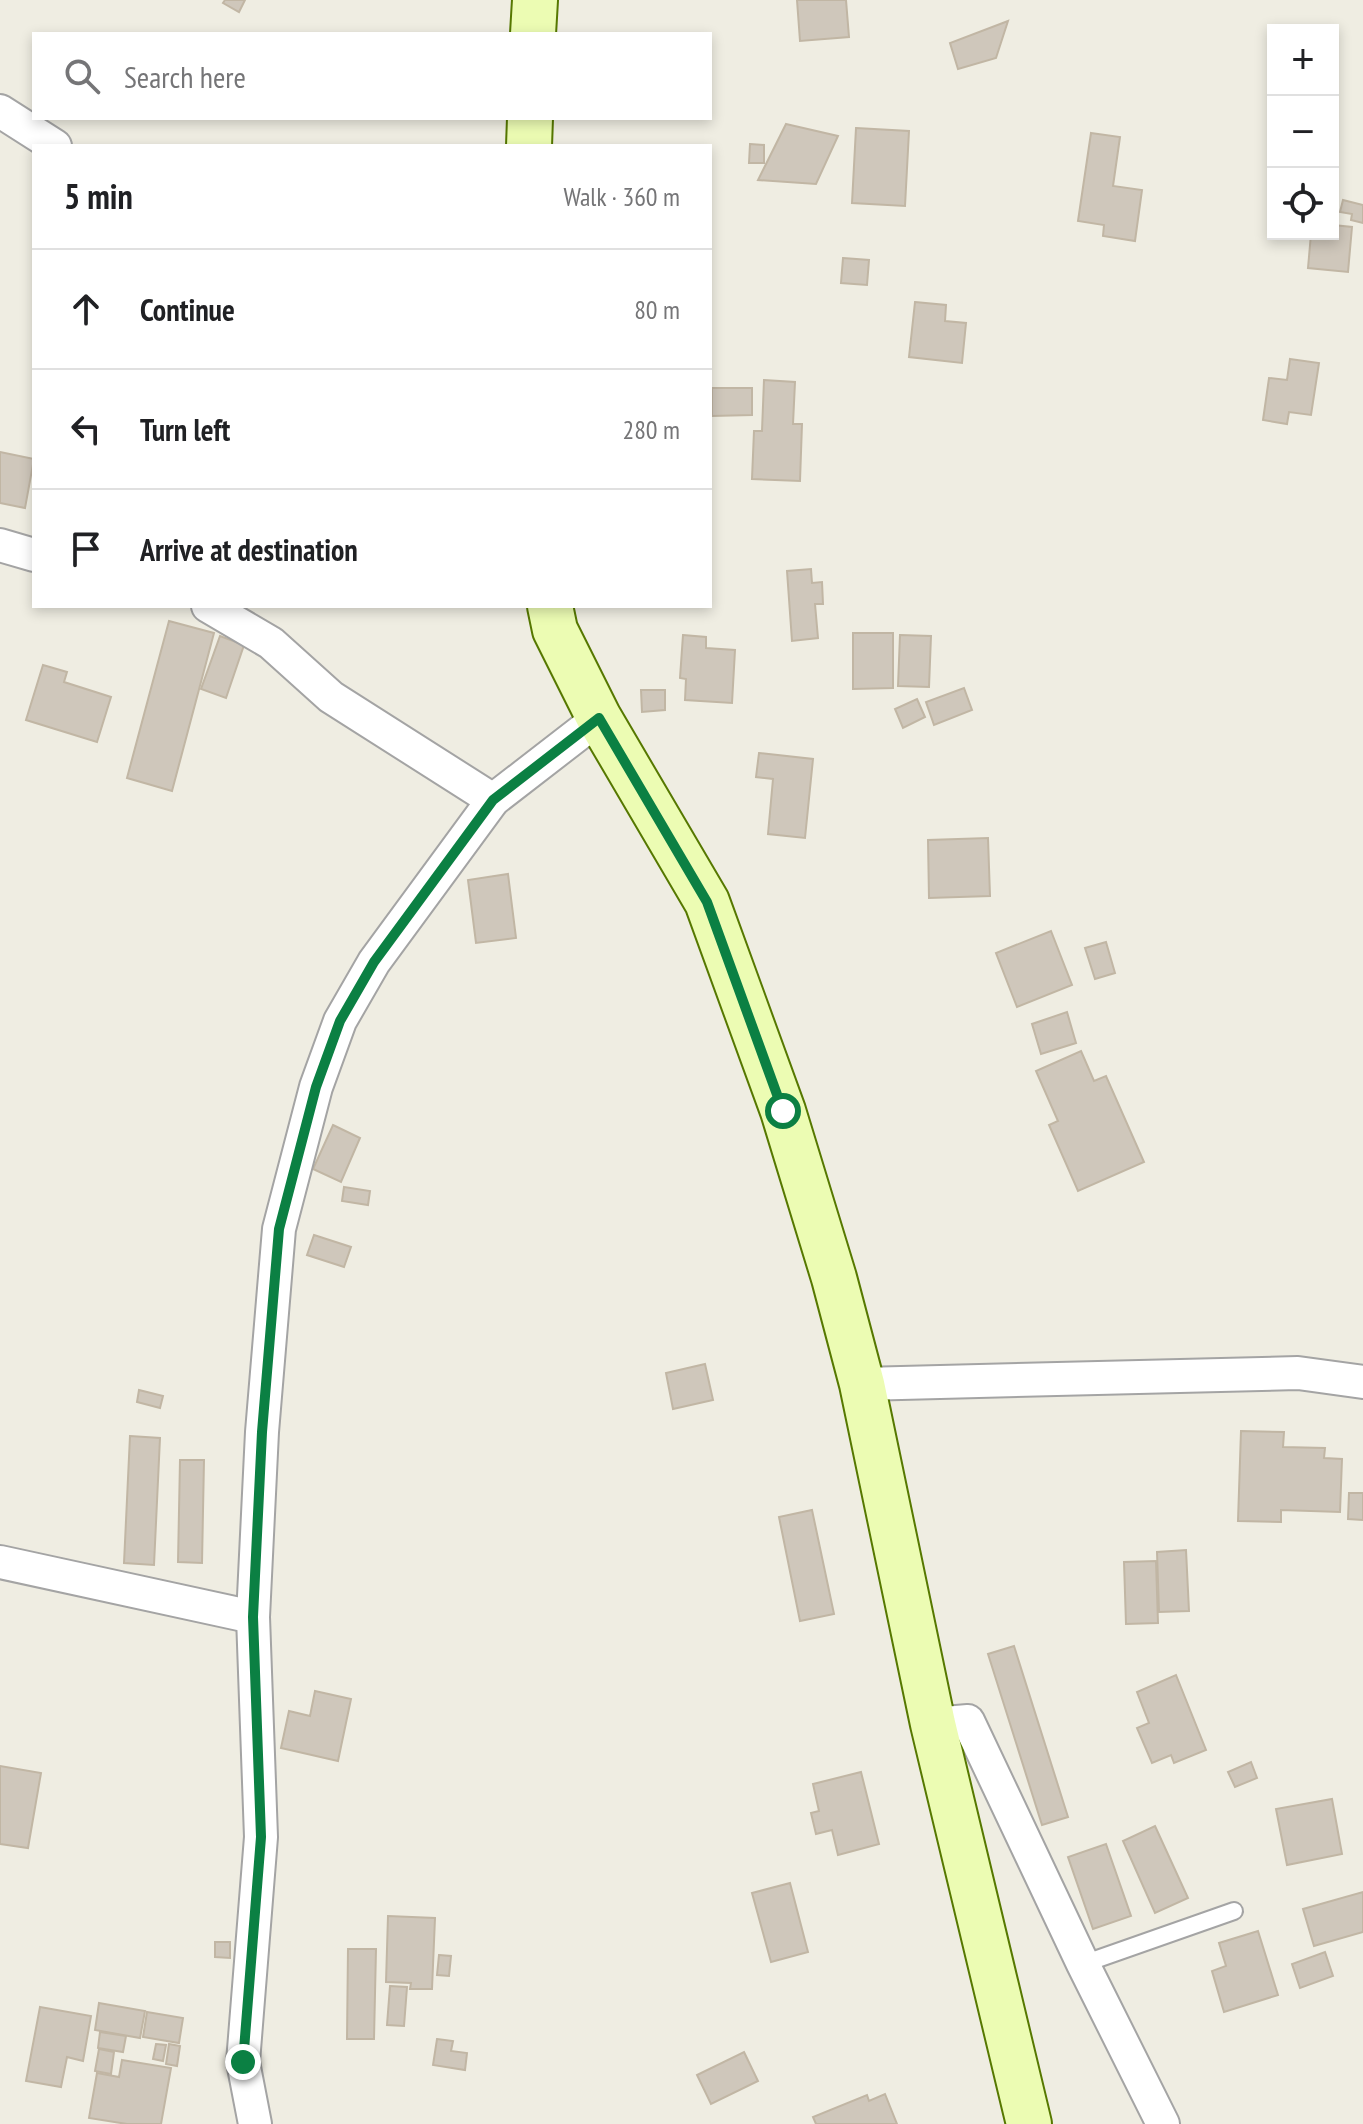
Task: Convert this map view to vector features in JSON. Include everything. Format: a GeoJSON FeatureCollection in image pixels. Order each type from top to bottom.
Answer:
{"type":"FeatureCollection","features":[{"type":"Feature","properties":{"kind":"street"},"geometry":{"type":"LineString","coordinates":[[533,32],[535,0]]}},
{"type":"Feature","properties":{"kind":"street"},"geometry":{"type":"LineString","coordinates":[[0,111],[52,144]]}},
{"type":"Feature","properties":{"kind":"street"},"geometry":{"type":"LineString","coordinates":[[529,144],[530,120]]}},
{"type":"Feature","properties":{"kind":"street"},"geometry":{"type":"LineString","coordinates":[[0,545],[32,554]]}},
{"type":"Feature","properties":{"kind":"street"},"geometry":{"type":"LineString","coordinates":[[211,608],[271,643],[331,697],[493,800]]}},
{"type":"Feature","properties":{"kind":"street"},"geometry":{"type":"LineString","coordinates":[[550,608],[555,630],[599,718],[707,902],[783,1111],[834,1278],[862,1384],[933,1724],[1029,2124]]}},
{"type":"Feature","properties":{"kind":"street"},"geometry":{"type":"LineString","coordinates":[[255,2124],[243,2062],[261,1837],[253,1617],[262,1432],[279,1229],[316,1087],[340,1021],[374,962],[493,800],[599,718]]}},
{"type":"Feature","properties":{"kind":"street"},"geometry":{"type":"LineString","coordinates":[[862,1384],[1298,1373],[1363,1382]]}},
{"type":"Feature","properties":{"kind":"street"},"geometry":{"type":"LineString","coordinates":[[0,1562],[253,1617]]}},
{"type":"Feature","properties":{"kind":"street"},"geometry":{"type":"LineString","coordinates":[[933,1724],[968,1721],[1163,2124]]}},
{"type":"Feature","properties":{"kind":"lane"},"geometry":{"type":"LineString","coordinates":[[1083,1964],[1234,1911]]}},
{"type":"Feature","properties":{"kind":"building"},"geometry":{"type":"Polygon","coordinates":[[[225,0],[245,0],[239,12],[223,3],[225,0]]]}},
{"type":"Feature","properties":{"kind":"building"},"geometry":{"type":"Polygon","coordinates":[[[797,0],[846,0],[849,37],[800,41],[797,0]]]}},
{"type":"Feature","properties":{"kind":"building"},"geometry":{"type":"Polygon","coordinates":[[[1008,21],[996,58],[958,69],[950,43],[1008,21]]]}},
{"type":"Feature","properties":{"kind":"building"},"geometry":{"type":"Polygon","coordinates":[[[786,124],[838,136],[816,184],[758,180],[786,124]]]}},
{"type":"Feature","properties":{"kind":"building"},"geometry":{"type":"Polygon","coordinates":[[[856,128],[909,131],[905,206],[852,203],[856,128]]]}},
{"type":"Feature","properties":{"kind":"building"},"geometry":{"type":"Polygon","coordinates":[[[1091,133],[1120,137],[1113,186],[1142,190],[1135,241],[1103,236],[1104,225],[1078,221],[1091,133]]]}},
{"type":"Feature","properties":{"kind":"building"},"geometry":{"type":"Polygon","coordinates":[[[750,144],[764,145],[764,163],[749,163],[750,144]]]}},
{"type":"Feature","properties":{"kind":"building"},"geometry":{"type":"Polygon","coordinates":[[[1343,200],[1363,205],[1363,223],[1351,220],[1352,214],[1340,212],[1343,200]]]}},
{"type":"Feature","properties":{"kind":"building"},"geometry":{"type":"Polygon","coordinates":[[[1339,226],[1352,227],[1348,272],[1308,268],[1310,240],[1339,240],[1339,226]]]}},
{"type":"Feature","properties":{"kind":"building"},"geometry":{"type":"Polygon","coordinates":[[[843,258],[869,260],[867,285],[841,283],[843,258]]]}},
{"type":"Feature","properties":{"kind":"building"},"geometry":{"type":"Polygon","coordinates":[[[915,302],[946,305],[945,321],[966,323],[962,363],[909,357],[915,302]]]}},
{"type":"Feature","properties":{"kind":"building"},"geometry":{"type":"Polygon","coordinates":[[[1290,359],[1319,363],[1311,415],[1289,412],[1287,424],[1263,420],[1269,378],[1287,380],[1290,359]]]}},
{"type":"Feature","properties":{"kind":"building"},"geometry":{"type":"Polygon","coordinates":[[[764,380],[795,382],[793,424],[802,424],[800,481],[752,479],[754,431],[762,431],[764,380]]]}},
{"type":"Feature","properties":{"kind":"building"},"geometry":{"type":"Polygon","coordinates":[[[712,388],[752,388],[752,415],[712,416],[712,388]]]}},
{"type":"Feature","properties":{"kind":"building"},"geometry":{"type":"Polygon","coordinates":[[[0,452],[32,459],[25,508],[0,503],[0,452]]]}},
{"type":"Feature","properties":{"kind":"building"},"geometry":{"type":"Polygon","coordinates":[[[811,569],[812,583],[822,582],[823,604],[815,604],[818,638],[792,641],[787,571],[811,569]]]}},
{"type":"Feature","properties":{"kind":"building"},"geometry":{"type":"Polygon","coordinates":[[[169,621],[214,633],[172,791],[127,778],[169,621]]]}},
{"type":"Feature","properties":{"kind":"building"},"geometry":{"type":"Polygon","coordinates":[[[853,633],[893,633],[893,688],[853,689],[853,633]]]}},
{"type":"Feature","properties":{"kind":"building"},"geometry":{"type":"Polygon","coordinates":[[[683,635],[706,637],[706,648],[735,650],[732,703],[685,700],[686,679],[680,678],[683,635]]]}},
{"type":"Feature","properties":{"kind":"building"},"geometry":{"type":"Polygon","coordinates":[[[900,635],[931,636],[929,687],[898,686],[900,635]]]}},
{"type":"Feature","properties":{"kind":"building"},"geometry":{"type":"Polygon","coordinates":[[[220,636],[244,645],[226,698],[201,689],[220,636]]]}},
{"type":"Feature","properties":{"kind":"building"},"geometry":{"type":"Polygon","coordinates":[[[43,665],[67,672],[64,682],[111,697],[97,742],[26,720],[43,665]]]}},
{"type":"Feature","properties":{"kind":"building"},"geometry":{"type":"Polygon","coordinates":[[[964,688],[972,710],[934,725],[926,702],[964,688]]]}},
{"type":"Feature","properties":{"kind":"building"},"geometry":{"type":"Polygon","coordinates":[[[641,690],[665,690],[665,710],[642,712],[641,690]]]}},
{"type":"Feature","properties":{"kind":"building"},"geometry":{"type":"Polygon","coordinates":[[[917,699],[925,717],[903,728],[895,709],[917,699]]]}},
{"type":"Feature","properties":{"kind":"building"},"geometry":{"type":"Polygon","coordinates":[[[759,753],[813,759],[805,838],[768,834],[773,779],[756,777],[759,753]]]}},
{"type":"Feature","properties":{"kind":"building"},"geometry":{"type":"Polygon","coordinates":[[[988,838],[990,896],[929,898],[928,840],[988,838]]]}},
{"type":"Feature","properties":{"kind":"building"},"geometry":{"type":"Polygon","coordinates":[[[508,874],[516,938],[476,943],[468,880],[508,874]]]}},
{"type":"Feature","properties":{"kind":"building"},"geometry":{"type":"Polygon","coordinates":[[[1051,931],[1072,985],[1017,1007],[996,953],[1051,931]]]}},
{"type":"Feature","properties":{"kind":"building"},"geometry":{"type":"Polygon","coordinates":[[[1106,942],[1115,973],[1095,979],[1085,948],[1106,942]]]}},
{"type":"Feature","properties":{"kind":"building"},"geometry":{"type":"Polygon","coordinates":[[[1067,1012],[1076,1043],[1041,1054],[1032,1024],[1067,1012]]]}},
{"type":"Feature","properties":{"kind":"building"},"geometry":{"type":"Polygon","coordinates":[[[1081,1051],[1094,1081],[1106,1076],[1144,1162],[1078,1191],[1049,1125],[1058,1121],[1036,1071],[1081,1051]]]}},
{"type":"Feature","properties":{"kind":"building"},"geometry":{"type":"Polygon","coordinates":[[[333,1125],[360,1138],[341,1182],[313,1169],[333,1125]]]}},
{"type":"Feature","properties":{"kind":"building"},"geometry":{"type":"Polygon","coordinates":[[[344,1187],[370,1191],[368,1205],[342,1201],[344,1187]]]}},
{"type":"Feature","properties":{"kind":"building"},"geometry":{"type":"Polygon","coordinates":[[[314,1235],[351,1247],[344,1267],[307,1255],[314,1235]]]}},
{"type":"Feature","properties":{"kind":"building"},"geometry":{"type":"Polygon","coordinates":[[[705,1364],[713,1400],[673,1409],[666,1373],[705,1364]]]}},
{"type":"Feature","properties":{"kind":"building"},"geometry":{"type":"Polygon","coordinates":[[[139,1390],[163,1396],[160,1408],[137,1402],[139,1390]]]}},
{"type":"Feature","properties":{"kind":"building"},"geometry":{"type":"Polygon","coordinates":[[[1241,1431],[1284,1432],[1283,1447],[1325,1448],[1324,1458],[1342,1459],[1340,1512],[1281,1510],[1281,1522],[1238,1521],[1241,1431]]]}},
{"type":"Feature","properties":{"kind":"building"},"geometry":{"type":"Polygon","coordinates":[[[130,1436],[160,1438],[154,1565],[124,1563],[130,1436]]]}},
{"type":"Feature","properties":{"kind":"building"},"geometry":{"type":"Polygon","coordinates":[[[180,1460],[204,1460],[202,1563],[178,1562],[180,1460]]]}},
{"type":"Feature","properties":{"kind":"building"},"geometry":{"type":"Polygon","coordinates":[[[1349,1493],[1363,1493],[1363,1520],[1348,1519],[1349,1493]]]}},
{"type":"Feature","properties":{"kind":"building"},"geometry":{"type":"Polygon","coordinates":[[[812,1510],[834,1614],[800,1621],[779,1517],[812,1510]]]}},
{"type":"Feature","properties":{"kind":"building"},"geometry":{"type":"Polygon","coordinates":[[[1186,1550],[1189,1611],[1159,1612],[1157,1552],[1186,1550]]]}},
{"type":"Feature","properties":{"kind":"building"},"geometry":{"type":"Polygon","coordinates":[[[1156,1561],[1158,1623],[1126,1624],[1124,1562],[1156,1561]]]}},
{"type":"Feature","properties":{"kind":"building"},"geometry":{"type":"Polygon","coordinates":[[[1014,1646],[1068,1817],[1042,1825],[988,1654],[1014,1646]]]}},
{"type":"Feature","properties":{"kind":"building"},"geometry":{"type":"Polygon","coordinates":[[[1176,1675],[1206,1750],[1174,1763],[1171,1755],[1152,1763],[1137,1728],[1149,1723],[1137,1692],[1176,1675]]]}},
{"type":"Feature","properties":{"kind":"building"},"geometry":{"type":"Polygon","coordinates":[[[315,1691],[351,1699],[338,1761],[281,1748],[289,1711],[310,1716],[315,1691]]]}},
{"type":"Feature","properties":{"kind":"building"},"geometry":{"type":"Polygon","coordinates":[[[1251,1762],[1257,1778],[1235,1787],[1228,1772],[1251,1762]]]}},
{"type":"Feature","properties":{"kind":"building"},"geometry":{"type":"Polygon","coordinates":[[[0,1766],[41,1773],[28,1848],[0,1844],[0,1766]]]}},
{"type":"Feature","properties":{"kind":"building"},"geometry":{"type":"Polygon","coordinates":[[[861,1772],[879,1844],[838,1855],[832,1830],[816,1834],[811,1813],[819,1811],[813,1784],[861,1772]]]}},
{"type":"Feature","properties":{"kind":"building"},"geometry":{"type":"Polygon","coordinates":[[[1332,1799],[1342,1854],[1287,1865],[1276,1809],[1332,1799]]]}},
{"type":"Feature","properties":{"kind":"building"},"geometry":{"type":"Polygon","coordinates":[[[1155,1826],[1188,1898],[1155,1913],[1123,1841],[1155,1826]]]}},
{"type":"Feature","properties":{"kind":"building"},"geometry":{"type":"Polygon","coordinates":[[[1106,1844],[1131,1916],[1093,1929],[1068,1857],[1106,1844]]]}},
{"type":"Feature","properties":{"kind":"building"},"geometry":{"type":"Polygon","coordinates":[[[790,1883],[808,1952],[771,1962],[752,1893],[790,1883]]]}},
{"type":"Feature","properties":{"kind":"building"},"geometry":{"type":"Polygon","coordinates":[[[1363,1892],[1363,1932],[1314,1946],[1303,1909],[1363,1892]]]}},
{"type":"Feature","properties":{"kind":"building"},"geometry":{"type":"Polygon","coordinates":[[[388,1916],[435,1918],[432,1989],[410,1989],[411,1983],[386,1982],[388,1916]]]}},
{"type":"Feature","properties":{"kind":"building"},"geometry":{"type":"Polygon","coordinates":[[[1258,1931],[1278,1995],[1224,2012],[1212,1971],[1226,1966],[1219,1943],[1258,1931]]]}},
{"type":"Feature","properties":{"kind":"building"},"geometry":{"type":"Polygon","coordinates":[[[215,1942],[230,1942],[230,1958],[215,1957],[215,1942]]]}},
{"type":"Feature","properties":{"kind":"building"},"geometry":{"type":"Polygon","coordinates":[[[348,1949],[376,1949],[374,2039],[347,2039],[348,1949]]]}},
{"type":"Feature","properties":{"kind":"building"},"geometry":{"type":"Polygon","coordinates":[[[1325,1952],[1333,1976],[1300,1988],[1292,1964],[1325,1952]]]}},
{"type":"Feature","properties":{"kind":"building"},"geometry":{"type":"Polygon","coordinates":[[[439,1955],[451,1956],[449,1976],[437,1975],[439,1955]]]}},
{"type":"Feature","properties":{"kind":"building"},"geometry":{"type":"Polygon","coordinates":[[[390,1986],[407,1987],[404,2026],[387,2025],[390,1986]]]}},
{"type":"Feature","properties":{"kind":"building"},"geometry":{"type":"Polygon","coordinates":[[[99,2003],[145,2011],[140,2038],[95,2030],[99,2003]]]}},
{"type":"Feature","properties":{"kind":"building"},"geometry":{"type":"Polygon","coordinates":[[[40,2007],[91,2016],[83,2061],[67,2057],[61,2087],[26,2081],[40,2007]]]}},
{"type":"Feature","properties":{"kind":"building"},"geometry":{"type":"Polygon","coordinates":[[[147,2012],[183,2018],[179,2043],[143,2037],[147,2012]]]}},
{"type":"Feature","properties":{"kind":"building"},"geometry":{"type":"Polygon","coordinates":[[[100,2032],[126,2036],[123,2052],[98,2048],[100,2032]]]}},
{"type":"Feature","properties":{"kind":"building"},"geometry":{"type":"Polygon","coordinates":[[[437,2039],[453,2041],[451,2051],[467,2053],[465,2070],[433,2065],[437,2039]]]}},
{"type":"Feature","properties":{"kind":"building"},"geometry":{"type":"Polygon","coordinates":[[[156,2044],[166,2045],[163,2061],[153,2059],[156,2044]]]}},
{"type":"Feature","properties":{"kind":"building"},"geometry":{"type":"Polygon","coordinates":[[[169,2044],[180,2046],[177,2066],[166,2064],[169,2044]]]}},
{"type":"Feature","properties":{"kind":"building"},"geometry":{"type":"Polygon","coordinates":[[[99,2049],[114,2052],[111,2074],[95,2071],[99,2049]]]}},
{"type":"Feature","properties":{"kind":"building"},"geometry":{"type":"Polygon","coordinates":[[[744,2052],[758,2081],[711,2104],[697,2075],[744,2052]]]}},
{"type":"Feature","properties":{"kind":"building"},"geometry":{"type":"Polygon","coordinates":[[[122,2060],[171,2068],[161,2124],[127,2124],[89,2118],[97,2073],[119,2077],[122,2060]]]}},
{"type":"Feature","properties":{"kind":"building"},"geometry":{"type":"Polygon","coordinates":[[[885,2094],[897,2124],[816,2124],[813,2117],[867,2095],[869,2101],[885,2094]]]}},
{"type":"Feature","properties":{"kind":"route"},"geometry":{"type":"LineString","coordinates":[[243,2062],[261,1837],[253,1617],[262,1432],[279,1229],[316,1087],[340,1021],[374,962],[493,800],[599,718],[707,902],[783,1111]]}}]}
